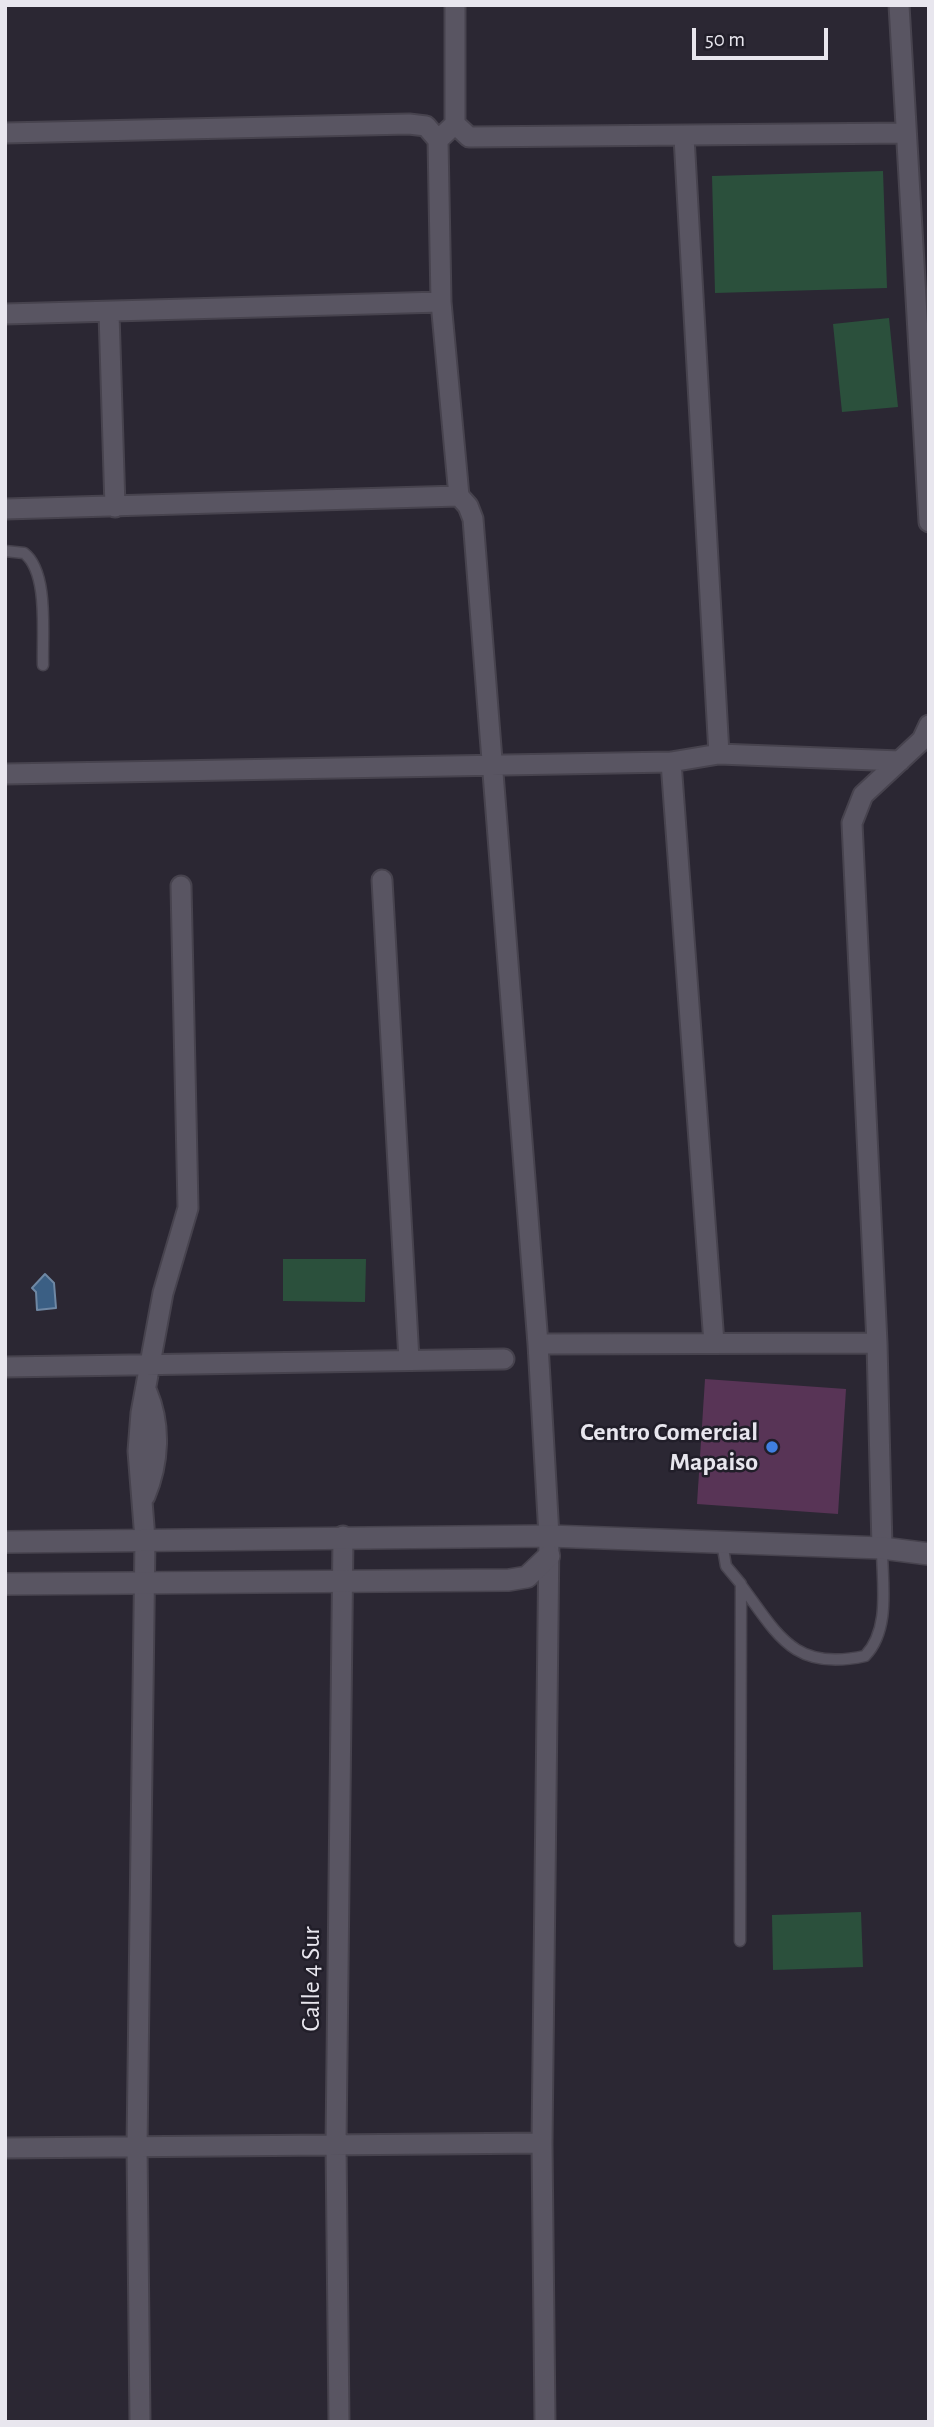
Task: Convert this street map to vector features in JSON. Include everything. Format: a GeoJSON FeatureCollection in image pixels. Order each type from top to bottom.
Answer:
{"type":"FeatureCollection","features":[{"type":"Feature","properties":{"kind":"street"},"geometry":{"type":"LineString","coordinates":[[438,140],[455,124],[455,5]]}},
{"type":"Feature","properties":{"kind":"street"},"geometry":{"type":"LineString","coordinates":[[899,5],[929,522]]}},
{"type":"Feature","properties":{"kind":"street"},"geometry":{"type":"LineString","coordinates":[[5,133],[410,124],[426,126],[438,140],[440,302],[459,496],[468,506],[473,519],[538,1344],[549,1546],[542,2143],[545,2422]]}},
{"type":"Feature","properties":{"kind":"street"},"geometry":{"type":"LineString","coordinates":[[455,124],[469,136],[684,137],[906,133]]}},
{"type":"Feature","properties":{"kind":"street"},"geometry":{"type":"LineString","coordinates":[[684,137],[719,754]]}},
{"type":"Feature","properties":{"kind":"street"},"geometry":{"type":"LineString","coordinates":[[5,314],[440,302]]}},
{"type":"Feature","properties":{"kind":"street"},"geometry":{"type":"LineString","coordinates":[[109,313],[115,507]]}},
{"type":"Feature","properties":{"kind":"street"},"geometry":{"type":"LineString","coordinates":[[5,509],[459,496]]}},
{"type":"Feature","properties":{"kind":"street"},"geometry":{"type":"LineString","coordinates":[[882,1548],[877,1343],[852,823],[863,794],[922,740],[929,725]]}},
{"type":"Feature","properties":{"kind":"street"},"geometry":{"type":"LineString","coordinates":[[5,774],[356,770],[494,764],[671,762],[719,754],[900,761]]}},
{"type":"Feature","properties":{"kind":"street"},"geometry":{"type":"LineString","coordinates":[[671,762],[714,1343]]}},
{"type":"Feature","properties":{"kind":"street"},"geometry":{"type":"LineString","coordinates":[[382,880],[409,1360]]}},
{"type":"Feature","properties":{"kind":"street"},"geometry":{"type":"LineString","coordinates":[[140,2422],[136,2146],[145,1539],[143,1502],[151,1482],[156,1449],[156,1413],[147,1392],[147,1366],[163,1293],[188,1208],[181,886]]}},
{"type":"Feature","properties":{"kind":"street"},"geometry":{"type":"LineString","coordinates":[[538,1344],[877,1343]]}},
{"type":"Feature","properties":{"kind":"street"},"geometry":{"type":"LineString","coordinates":[[5,1367],[504,1359]]}},
{"type":"Feature","properties":{"kind":"street"},"geometry":{"type":"LineString","coordinates":[[5,1542],[343,1536],[549,1546],[722,1543],[882,1548],[929,1554]]}},
{"type":"Feature","properties":{"kind":"street","name":"Calle 4 Sur"},"geometry":{"type":"LineString","coordinates":[[339,2422],[336,2144],[343,1536]]}},
{"type":"Feature","properties":{"kind":"street"},"geometry":{"type":"LineString","coordinates":[[5,1584],[509,1580],[527,1577],[549,1546]]}},
{"type":"Feature","properties":{"kind":"street"},"geometry":{"type":"LineString","coordinates":[[5,2148],[542,2143]]}},
{"type":"Feature","properties":{"kind":"lane"},"geometry":{"type":"LineString","coordinates":[[5,551],[24,553],[36,566],[40,580],[43,665]]}},
{"type":"Feature","properties":{"kind":"lane"},"geometry":{"type":"LineString","coordinates":[[722,1543],[726,1566],[779,1637],[797,1653],[810,1657],[853,1659],[865,1656],[876,1645],[883,1614],[882,1548]]}},
{"type":"Feature","properties":{"kind":"lane"},"geometry":{"type":"LineString","coordinates":[[740,1941],[741,1584]]}},
{"type":"Feature","properties":{"kind":"green space"},"geometry":{"type":"Polygon","coordinates":[[[883,171],[887,288],[715,293],[712,176],[883,171]]]}},
{"type":"Feature","properties":{"kind":"green space"},"geometry":{"type":"Polygon","coordinates":[[[889,318],[898,407],[842,412],[833,324],[889,318]]]}},
{"type":"Feature","properties":{"kind":"green space"},"geometry":{"type":"Polygon","coordinates":[[[283,1259],[366,1259],[365,1302],[283,1301],[283,1259]]]}},
{"type":"Feature","properties":{"kind":"green space"},"geometry":{"type":"Polygon","coordinates":[[[861,1912],[863,1967],[773,1970],[772,1915],[861,1912]]]}},
{"type":"Feature","properties":{"kind":"water"},"geometry":{"type":"Polygon","coordinates":[[[45,1274],[54,1283],[56,1308],[37,1310],[36,1292],[32,1288],[45,1274]]]}},
{"type":"Feature","properties":{"kind":"building","name":"Centro Comercial Mapaiso"},"geometry":{"type":"Polygon","coordinates":[[[705,1379],[846,1389],[838,1514],[697,1504],[705,1379]]]}},
{"type":"Feature","properties":{"kind":"place","name":"Centro Comercial Mapaiso"},"geometry":{"type":"Point","coordinates":[772,1447]}}]}
